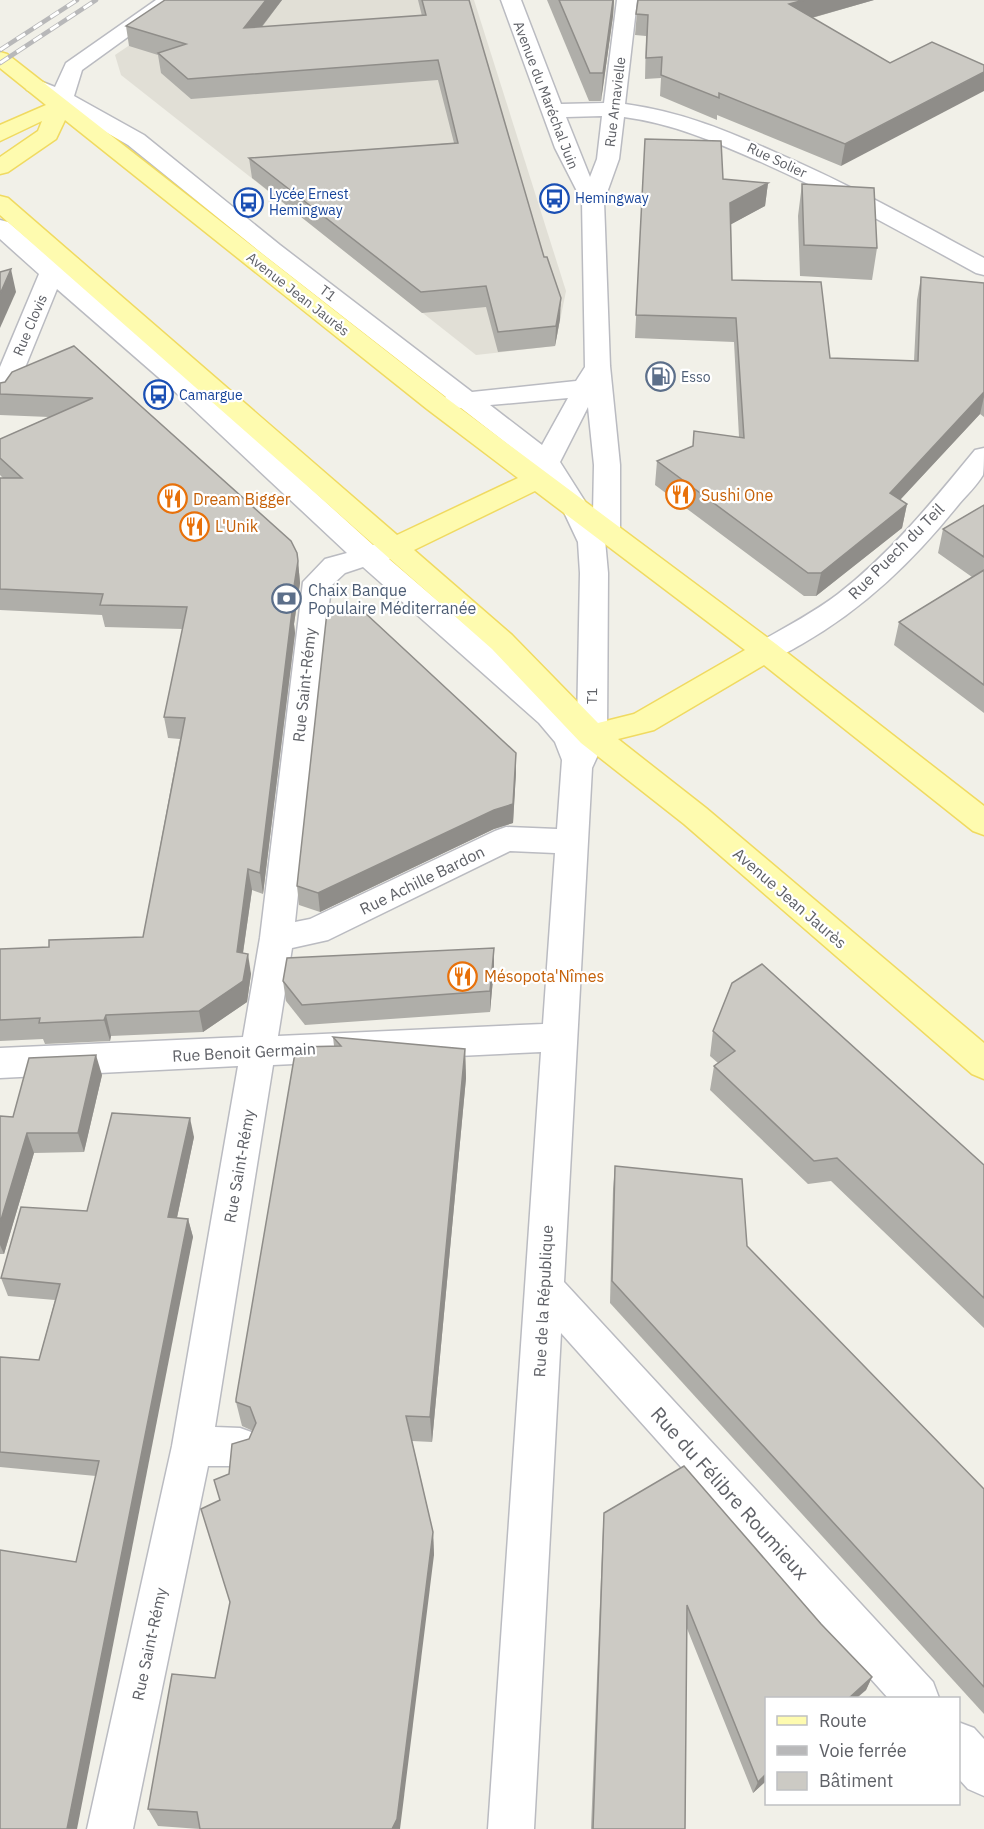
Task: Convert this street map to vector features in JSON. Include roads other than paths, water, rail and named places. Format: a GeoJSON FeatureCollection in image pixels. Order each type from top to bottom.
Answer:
{"type":"FeatureCollection","features":[{"type":"Feature","properties":{"kind":"main road","name":"Avenue Jean Jaurès"},"geometry":{"type":"LineString","coordinates":[[0,58],[60,103],[436,403],[542,470],[576,508],[766,651],[984,823]]}},
{"type":"Feature","properties":{"kind":"main road"},"geometry":{"type":"LineString","coordinates":[[0,134],[60,103]]}},
{"type":"Feature","properties":{"kind":"main road"},"geometry":{"type":"LineString","coordinates":[[0,166],[48,134],[60,103]]}},
{"type":"Feature","properties":{"kind":"main road"},"geometry":{"type":"LineString","coordinates":[[0,203],[10,235],[61,268]]}},
{"type":"Feature","properties":{"kind":"main road"},"geometry":{"type":"LineString","coordinates":[[381,552],[542,470]]}},
{"type":"Feature","properties":{"kind":"main road"},"geometry":{"type":"LineString","coordinates":[[581,736],[643,722],[766,651]]}},
{"type":"Feature","properties":{"kind":"main road","name":"Avenue Jean Jaurès"},"geometry":{"type":"LineString","coordinates":[[581,736],[695,816],[984,1064]]}},
{"type":"Feature","properties":{"kind":"street"},"geometry":{"type":"LineString","coordinates":[[60,103],[73,67],[169,0]]}},
{"type":"Feature","properties":{"kind":"street","name":"Avenue du Maréchal Juin"},"geometry":{"type":"LineString","coordinates":[[511,0],[553,111],[566,153],[579,181],[593,201]]}},
{"type":"Feature","properties":{"kind":"street","name":"Rue Arnavielle"},"geometry":{"type":"LineString","coordinates":[[593,201],[608,159],[627,0]]}},
{"type":"Feature","properties":{"kind":"street","name":"T1"},"geometry":{"type":"LineString","coordinates":[[60,103],[102,119],[136,140],[272,250],[469,400],[542,470]]}},
{"type":"Feature","properties":{"kind":"street","name":"Rue Solier"},"geometry":{"type":"LineString","coordinates":[[553,111],[615,109],[652,114],[700,127],[838,188],[984,268]]}},
{"type":"Feature","properties":{"kind":"street"},"geometry":{"type":"LineString","coordinates":[[593,201],[592,377],[607,465],[606,531]]}},
{"type":"Feature","properties":{"kind":"street","name":"T1"},"geometry":{"type":"LineString","coordinates":[[61,268],[182,385],[381,552],[550,715],[581,736]]}},
{"type":"Feature","properties":{"kind":"street","name":"Rue Clovis"},"geometry":{"type":"LineString","coordinates":[[0,397],[61,268]]}},
{"type":"Feature","properties":{"kind":"street"},"geometry":{"type":"LineString","coordinates":[[436,403],[469,400],[592,377]]}},
{"type":"Feature","properties":{"kind":"street"},"geometry":{"type":"LineString","coordinates":[[542,470],[592,377]]}},
{"type":"Feature","properties":{"kind":"street","name":"Rue Puech du Teil"},"geometry":{"type":"LineString","coordinates":[[766,651],[819,621],[860,592],[926,526],[984,456]]}},
{"type":"Feature","properties":{"kind":"street","name":"T1"},"geometry":{"type":"LineString","coordinates":[[575,773],[581,736],[593,553],[592,542],[576,508]]}},
{"type":"Feature","properties":{"kind":"street","name":"Rue Saint-Rémy"},"geometry":{"type":"LineString","coordinates":[[110,1829],[192,1446],[277,938],[317,582],[335,566],[381,552]]}},
{"type":"Feature","properties":{"kind":"street","name":"Rue de la République"},"geometry":{"type":"LineString","coordinates":[[511,1829],[575,773]]}},
{"type":"Feature","properties":{"kind":"street","name":"Rue Achille Bardon"},"geometry":{"type":"LineString","coordinates":[[277,938],[316,931],[506,839],[571,842]]}},
{"type":"Feature","properties":{"kind":"street","name":"Rue Benoit Germain"},"geometry":{"type":"LineString","coordinates":[[0,1063],[559,1037]]}},
{"type":"Feature","properties":{"kind":"street","name":"Rue du Félibre Roumieux"},"geometry":{"type":"LineString","coordinates":[[544,1287],[916,1697]]}},
{"type":"Feature","properties":{"kind":"street"},"geometry":{"type":"LineString","coordinates":[[192,1446],[240,1448]]}},
{"type":"Feature","properties":{"kind":"street"},"geometry":{"type":"LineString","coordinates":[[960,1746],[984,1773]]}},
{"type":"Feature","properties":{"kind":"railway"},"geometry":{"type":"LineString","coordinates":[[0,50],[77,0]]}},
{"type":"Feature","properties":{"kind":"railway"},"geometry":{"type":"LineString","coordinates":[[0,63],[96,0]]}},
{"type":"Feature","properties":{"kind":"place","name":"Hemingway"},"geometry":{"type":"Point","coordinates":[554,198]}},
{"type":"Feature","properties":{"kind":"place","name":"Lycée Ernest Hemingway"},"geometry":{"type":"Point","coordinates":[248,202]}},
{"type":"Feature","properties":{"kind":"place","name":"Esso"},"geometry":{"type":"Point","coordinates":[660,377]}},
{"type":"Feature","properties":{"kind":"place","name":"Camargue"},"geometry":{"type":"Point","coordinates":[158,395]}},
{"type":"Feature","properties":{"kind":"place","name":"Sushi One"},"geometry":{"type":"Point","coordinates":[680,495]}},
{"type":"Feature","properties":{"kind":"place","name":"Dream Bigger"},"geometry":{"type":"Point","coordinates":[172,499]}},
{"type":"Feature","properties":{"kind":"place","name":"L'Unik"},"geometry":{"type":"Point","coordinates":[194,526]}},
{"type":"Feature","properties":{"kind":"place","name":"Chaix Banque Populaire Méditerranée"},"geometry":{"type":"Point","coordinates":[287,599]}},
{"type":"Feature","properties":{"kind":"place","name":"Mésopota'Nîmes"},"geometry":{"type":"Point","coordinates":[463,976]}}]}
